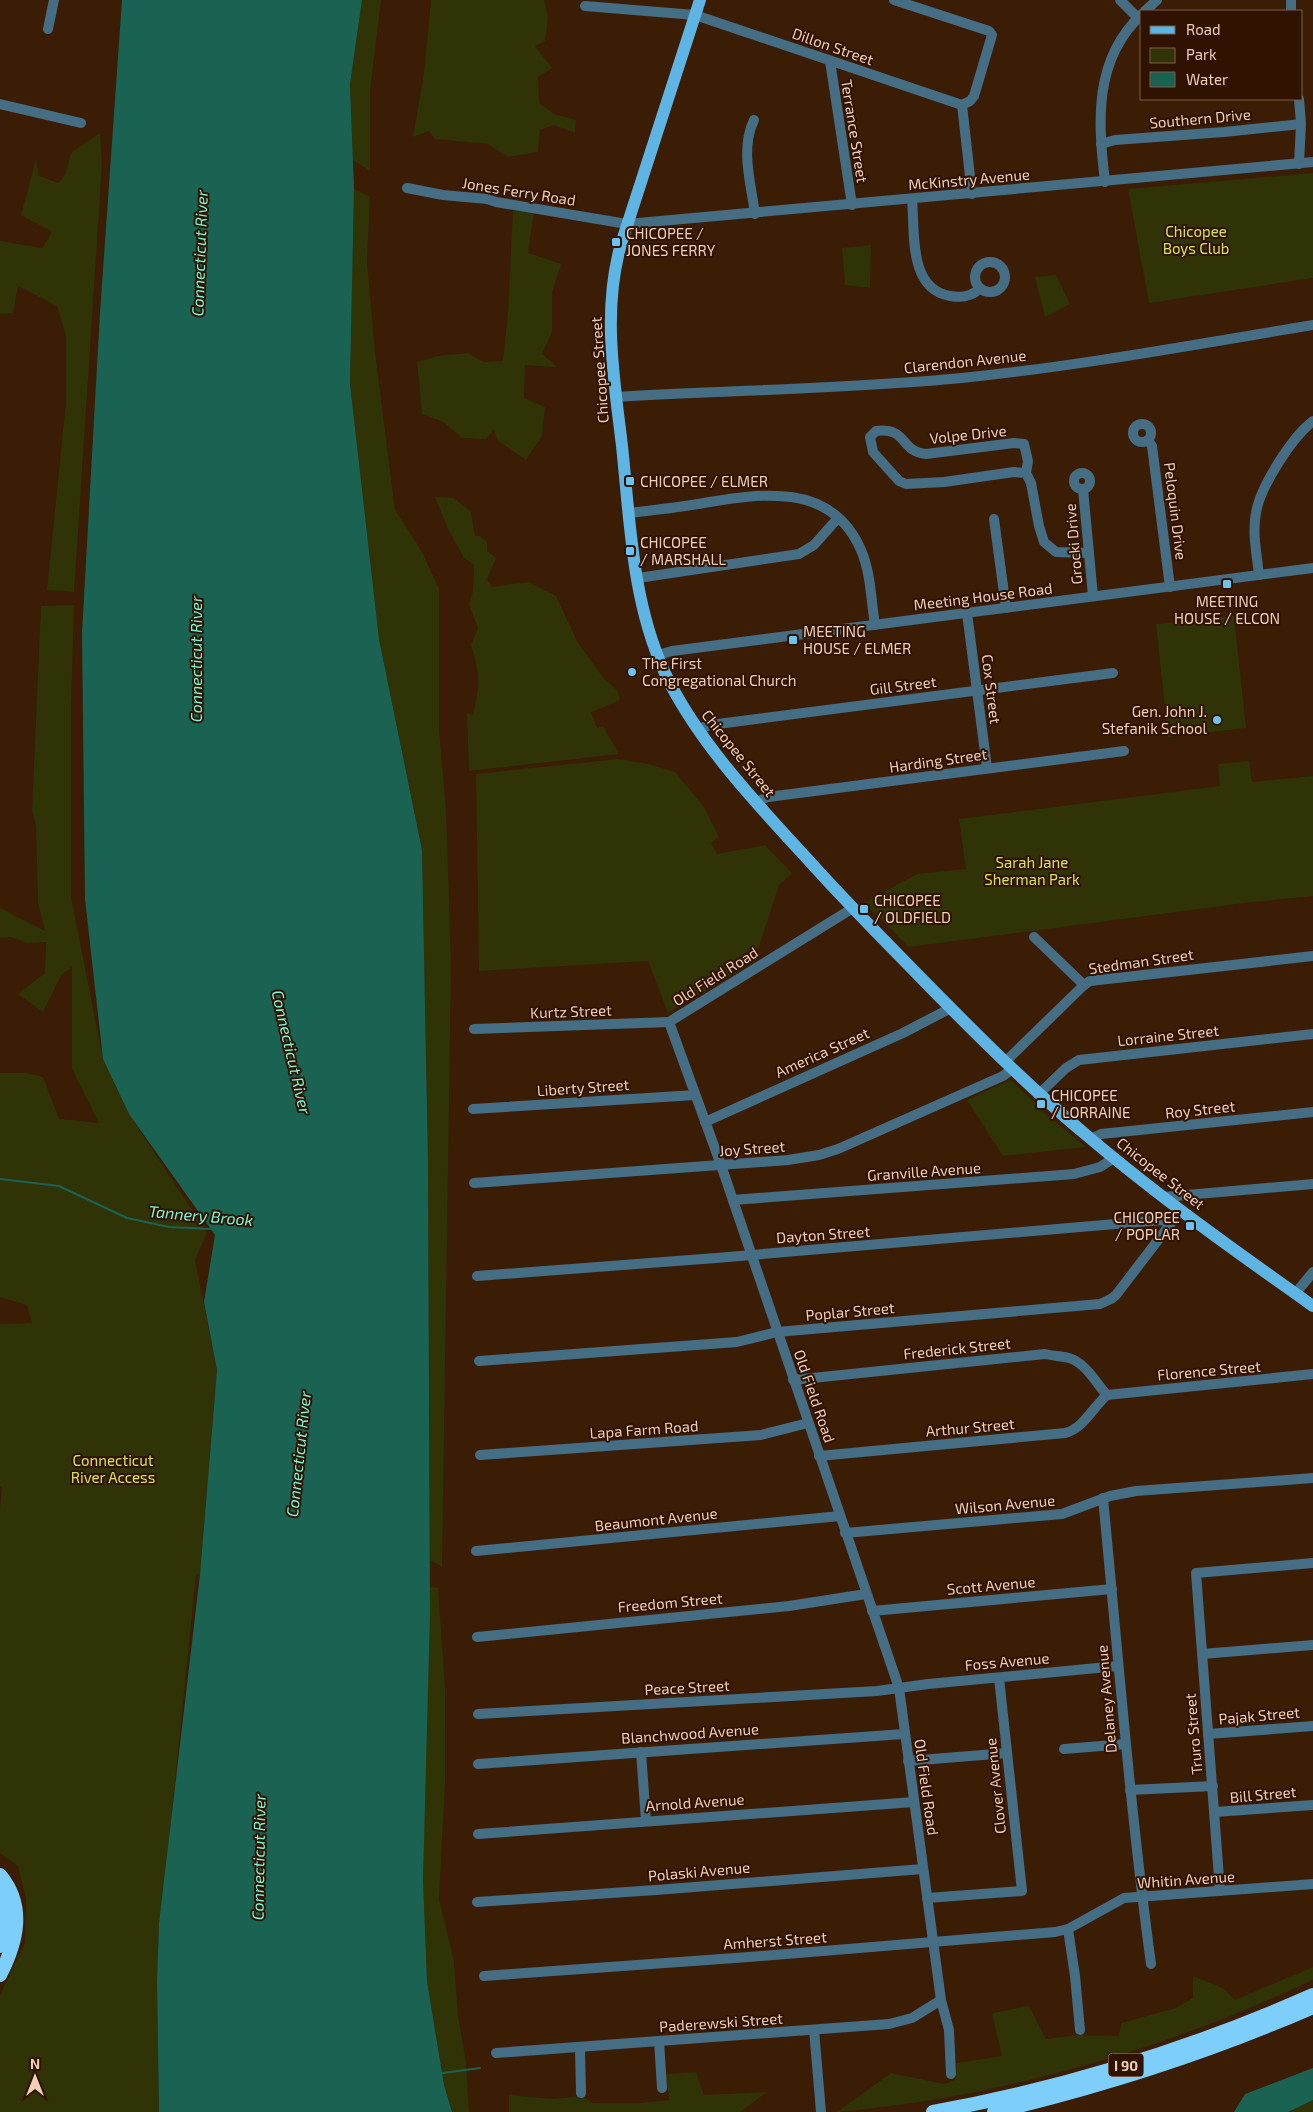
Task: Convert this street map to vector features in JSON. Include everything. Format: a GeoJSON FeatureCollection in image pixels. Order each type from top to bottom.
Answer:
{"type":"FeatureCollection","features":[{"type":"Feature","properties":{"kind":"highway"},"geometry":{"type":"LineString","coordinates":[[0,1875],[12,1894],[17,1920],[14,1941],[0,1975]]}},
{"type":"Feature","properties":{"kind":"highway"},"geometry":{"type":"LineString","coordinates":[[0,1892],[5,1903],[7,1917],[0,1946]]}},
{"type":"Feature","properties":{"kind":"highway","name":"I 90"},"geometry":{"type":"LineString","coordinates":[[933,2112],[1045,2088],[1130,2064],[1209,2037],[1313,1995]]}},
{"type":"Feature","properties":{"kind":"highway","name":"I 90"},"geometry":{"type":"LineString","coordinates":[[994,2112],[1148,2070],[1252,2033],[1313,2007]]}},
{"type":"Feature","properties":{"kind":"main road","name":"Chicopee Street"},"geometry":{"type":"LineString","coordinates":[[700,0],[627,224],[618,255],[611,295],[611,346],[638,578],[646,622],[658,655],[677,697],[698,729],[756,802],[853,908],[1009,1066],[1114,1158],[1181,1210],[1313,1306]]}},
{"type":"Feature","properties":{"kind":"street"},"geometry":{"type":"LineString","coordinates":[[48,28],[54,0]]}},
{"type":"Feature","properties":{"kind":"street"},"geometry":{"type":"LineString","coordinates":[[894,0],[988,31],[992,36],[974,96],[970,101],[962,105],[972,194]]}},
{"type":"Feature","properties":{"kind":"street"},"geometry":{"type":"LineString","coordinates":[[1120,0],[1140,13]]}},
{"type":"Feature","properties":{"kind":"street"},"geometry":{"type":"LineString","coordinates":[[1146,10],[1157,0]]}},
{"type":"Feature","properties":{"kind":"street","name":"Dillon Street"},"geometry":{"type":"LineString","coordinates":[[586,6],[695,15],[962,105]]}},
{"type":"Feature","properties":{"kind":"street"},"geometry":{"type":"LineString","coordinates":[[1105,182],[1101,144],[1101,100],[1110,66],[1123,36],[1140,15]]}},
{"type":"Feature","properties":{"kind":"street","name":"Terrance Street"},"geometry":{"type":"LineString","coordinates":[[830,61],[852,205]]}},
{"type":"Feature","properties":{"kind":"street"},"geometry":{"type":"LineString","coordinates":[[1299,100],[1301,124],[1299,164]]}},
{"type":"Feature","properties":{"kind":"street"},"geometry":{"type":"LineString","coordinates":[[0,104],[81,123]]}},
{"type":"Feature","properties":{"kind":"street"},"geometry":{"type":"LineString","coordinates":[[754,120],[748,132],[746,152],[755,214]]}},
{"type":"Feature","properties":{"kind":"street","name":"Southern Drive"},"geometry":{"type":"LineString","coordinates":[[1101,144],[1114,140],[1301,124]]}},
{"type":"Feature","properties":{"kind":"street","name":"McKinstry Avenue"},"geometry":{"type":"LineString","coordinates":[[627,224],[912,200],[1313,162]]}},
{"type":"Feature","properties":{"kind":"street","name":"Jones Ferry Road"},"geometry":{"type":"LineString","coordinates":[[407,188],[487,199],[627,224]]}},
{"type":"Feature","properties":{"kind":"street"},"geometry":{"type":"LineString","coordinates":[[912,200],[918,262],[925,282],[936,292],[956,297],[972,295],[979,289]]}},
{"type":"Feature","properties":{"kind":"street","name":"Clarendon Avenue"},"geometry":{"type":"LineString","coordinates":[[616,396],[858,386],[978,376],[1068,365],[1313,325]]}},
{"type":"Feature","properties":{"kind":"street"},"geometry":{"type":"LineString","coordinates":[[1260,575],[1255,524],[1260,498],[1288,448],[1313,421]]}},
{"type":"Feature","properties":{"kind":"street","name":"Volpe Drive"},"geometry":{"type":"LineString","coordinates":[[1026,473],[1014,472],[944,482],[906,484],[873,452],[870,439],[876,431],[892,430],[914,451],[926,454],[1023,444],[1028,457],[1026,473],[1031,483],[1040,532],[1046,546],[1060,553],[1089,553]]}},
{"type":"Feature","properties":{"kind":"street","name":"Peloquin Drive"},"geometry":{"type":"LineString","coordinates":[[1148,440],[1152,446],[1170,587]]}},
{"type":"Feature","properties":{"kind":"street","name":"Grocki Drive"},"geometry":{"type":"LineString","coordinates":[[1083,489],[1094,596]]}},
{"type":"Feature","properties":{"kind":"street"},"geometry":{"type":"LineString","coordinates":[[630,513],[736,497],[779,494],[811,501],[838,518],[854,537],[864,559],[875,625]]}},
{"type":"Feature","properties":{"kind":"street"},"geometry":{"type":"LineString","coordinates":[[638,578],[799,554],[814,545],[838,518]]}},
{"type":"Feature","properties":{"kind":"street"},"geometry":{"type":"LineString","coordinates":[[994,519],[1006,608]]}},
{"type":"Feature","properties":{"kind":"street","name":"Meeting House Road"},"geometry":{"type":"LineString","coordinates":[[658,655],[672,651],[1313,568]]}},
{"type":"Feature","properties":{"kind":"street","name":"Cox Street"},"geometry":{"type":"LineString","coordinates":[[967,613],[987,768]]}},
{"type":"Feature","properties":{"kind":"street","name":"Gill Street"},"geometry":{"type":"LineString","coordinates":[[698,729],[710,725],[1113,673]]}},
{"type":"Feature","properties":{"kind":"street","name":"Harding Street"},"geometry":{"type":"LineString","coordinates":[[756,802],[768,797],[1124,751]]}},
{"type":"Feature","properties":{"kind":"street","name":"Old Field Road"},"geometry":{"type":"LineString","coordinates":[[853,908],[669,1022],[721,1165],[898,1688],[933,1942],[942,1993],[941,2000],[949,2030],[951,2074]]}},
{"type":"Feature","properties":{"kind":"street"},"geometry":{"type":"LineString","coordinates":[[1034,937],[1084,985]]}},
{"type":"Feature","properties":{"kind":"street","name":"Stedman Street"},"geometry":{"type":"LineString","coordinates":[[1009,1066],[1084,985],[1101,979],[1313,956]]}},
{"type":"Feature","properties":{"kind":"street","name":"America Street"},"geometry":{"type":"LineString","coordinates":[[705,1122],[903,1033],[951,1008]]}},
{"type":"Feature","properties":{"kind":"street","name":"Kurtz Street"},"geometry":{"type":"LineString","coordinates":[[474,1029],[669,1022]]}},
{"type":"Feature","properties":{"kind":"street","name":"Lorraine Street"},"geometry":{"type":"LineString","coordinates":[[1039,1094],[1070,1065],[1083,1060],[1313,1034]]}},
{"type":"Feature","properties":{"kind":"street","name":"Joy Street"},"geometry":{"type":"LineString","coordinates":[[474,1182],[796,1159],[838,1150],[1003,1076],[1009,1066]]}},
{"type":"Feature","properties":{"kind":"street","name":"Liberty Street"},"geometry":{"type":"LineString","coordinates":[[473,1109],[696,1095]]}},
{"type":"Feature","properties":{"kind":"street","name":"Roy Street"},"geometry":{"type":"LineString","coordinates":[[1091,1139],[1101,1134],[1313,1112]]}},
{"type":"Feature","properties":{"kind":"street","name":"Granville Avenue"},"geometry":{"type":"LineString","coordinates":[[733,1200],[1074,1174],[1100,1167],[1114,1158]]}},
{"type":"Feature","properties":{"kind":"street"},"geometry":{"type":"LineString","coordinates":[[1164,1197],[1313,1184]]}},
{"type":"Feature","properties":{"kind":"street","name":"Poplar Street"},"geometry":{"type":"LineString","coordinates":[[479,1361],[737,1342],[777,1332],[1104,1303],[1116,1295],[1181,1210]]}},
{"type":"Feature","properties":{"kind":"street","name":"Dayton Street"},"geometry":{"type":"LineString","coordinates":[[477,1276],[751,1255],[1158,1220],[1170,1223]]}},
{"type":"Feature","properties":{"kind":"street"},"geometry":{"type":"LineString","coordinates":[[1295,1294],[1313,1272]]}},
{"type":"Feature","properties":{"kind":"street","name":"Frederick Street"},"geometry":{"type":"LineString","coordinates":[[793,1380],[1045,1354],[1069,1358],[1078,1363],[1086,1369],[1107,1395]]}},
{"type":"Feature","properties":{"kind":"street","name":"Florence Street"},"geometry":{"type":"LineString","coordinates":[[1107,1395],[1313,1374]]}},
{"type":"Feature","properties":{"kind":"street","name":"Arthur Street"},"geometry":{"type":"LineString","coordinates":[[819,1456],[1061,1434],[1078,1427],[1095,1405],[1107,1395]]}},
{"type":"Feature","properties":{"kind":"street","name":"Lapa Farm Road"},"geometry":{"type":"LineString","coordinates":[[480,1455],[761,1435],[808,1423]]}},
{"type":"Feature","properties":{"kind":"street","name":"Wilson Avenue"},"geometry":{"type":"LineString","coordinates":[[846,1533],[1062,1514],[1103,1498],[1136,1492],[1313,1478]]}},
{"type":"Feature","properties":{"kind":"street","name":"Delaney Avenue"},"geometry":{"type":"LineString","coordinates":[[1103,1498],[1130,1790],[1151,1964]]}},
{"type":"Feature","properties":{"kind":"street","name":"Beaumont Avenue"},"geometry":{"type":"LineString","coordinates":[[476,1551],[840,1516]]}},
{"type":"Feature","properties":{"kind":"street","name":"Truro Street"},"geometry":{"type":"LineString","coordinates":[[1220,1891],[1196,1573],[1313,1563]]}},
{"type":"Feature","properties":{"kind":"street","name":"Scott Avenue"},"geometry":{"type":"LineString","coordinates":[[872,1611],[1112,1589]]}},
{"type":"Feature","properties":{"kind":"street","name":"Freedom Street"},"geometry":{"type":"LineString","coordinates":[[477,1637],[789,1606],[866,1594]]}},
{"type":"Feature","properties":{"kind":"street"},"geometry":{"type":"LineString","coordinates":[[1202,1654],[1313,1645]]}},
{"type":"Feature","properties":{"kind":"street","name":"Foss Avenue"},"geometry":{"type":"LineString","coordinates":[[898,1688],[1118,1666]]}},
{"type":"Feature","properties":{"kind":"street","name":"Clover Avenue"},"geometry":{"type":"LineString","coordinates":[[927,1898],[1022,1891],[999,1678]]}},
{"type":"Feature","properties":{"kind":"street","name":"Peace Street"},"geometry":{"type":"LineString","coordinates":[[478,1714],[898,1688]]}},
{"type":"Feature","properties":{"kind":"street","name":"Pajak Street"},"geometry":{"type":"LineString","coordinates":[[1208,1734],[1313,1726]]}},
{"type":"Feature","properties":{"kind":"street","name":"Blanchwood Avenue"},"geometry":{"type":"LineString","coordinates":[[478,1764],[904,1734]]}},
{"type":"Feature","properties":{"kind":"street"},"geometry":{"type":"LineString","coordinates":[[1064,1749],[1126,1744]]}},
{"type":"Feature","properties":{"kind":"street"},"geometry":{"type":"LineString","coordinates":[[641,1752],[646,1821]]}},
{"type":"Feature","properties":{"kind":"street"},"geometry":{"type":"LineString","coordinates":[[908,1761],[1006,1753]]}},
{"type":"Feature","properties":{"kind":"street"},"geometry":{"type":"LineString","coordinates":[[1130,1790],[1213,1786]]}},
{"type":"Feature","properties":{"kind":"street","name":"Arnold Avenue"},"geometry":{"type":"LineString","coordinates":[[478,1834],[914,1802]]}},
{"type":"Feature","properties":{"kind":"street","name":"Bill Street"},"geometry":{"type":"LineString","coordinates":[[1215,1812],[1313,1805]]}},
{"type":"Feature","properties":{"kind":"street","name":"Polaski Avenue"},"geometry":{"type":"LineString","coordinates":[[477,1902],[923,1869]]}},
{"type":"Feature","properties":{"kind":"street","name":"Whitin Avenue"},"geometry":{"type":"LineString","coordinates":[[1068,1929],[1124,1898],[1313,1884]]}},
{"type":"Feature","properties":{"kind":"street"},"geometry":{"type":"LineString","coordinates":[[1068,1929],[1080,2030]]}},
{"type":"Feature","properties":{"kind":"street","name":"Amherst Street"},"geometry":{"type":"LineString","coordinates":[[484,1976],[933,1942],[1055,1932],[1068,1929]]}},
{"type":"Feature","properties":{"kind":"street","name":"Paderewski Street"},"geometry":{"type":"LineString","coordinates":[[496,2053],[889,2024],[912,2018],[941,2000]]}},
{"type":"Feature","properties":{"kind":"street"},"geometry":{"type":"LineString","coordinates":[[814,2030],[821,2112]]}},
{"type":"Feature","properties":{"kind":"street"},"geometry":{"type":"LineString","coordinates":[[659,2042],[662,2088]]}},
{"type":"Feature","properties":{"kind":"street"},"geometry":{"type":"LineString","coordinates":[[580,2048],[581,2093]]}},
{"type":"Feature","properties":{"kind":"green space"},"geometry":{"type":"Polygon","coordinates":[[[362,0],[381,0],[370,91],[370,171],[353,160],[350,84],[362,0]]]}},
{"type":"Feature","properties":{"kind":"green space"},"geometry":{"type":"Polygon","coordinates":[[[431,0],[544,0],[548,18],[545,41],[535,46],[552,68],[538,77],[539,103],[554,114],[576,120],[575,133],[554,125],[540,130],[538,152],[508,157],[488,144],[435,139],[429,131],[413,137],[424,74],[431,0]]]}},
{"type":"Feature","properties":{"kind":"green space"},"geometry":{"type":"Polygon","coordinates":[[[100,133],[102,165],[74,592],[47,590],[66,402],[66,336],[57,306],[18,286],[13,313],[0,314],[0,241],[42,248],[52,232],[21,215],[36,159],[39,176],[59,183],[66,173],[71,153],[100,133]]]}},
{"type":"Feature","properties":{"kind":"green space","name":"Chicopee Boys Club"},"geometry":{"type":"Polygon","coordinates":[[[1313,173],[1313,278],[1149,303],[1128,189],[1313,173]]]}},
{"type":"Feature","properties":{"kind":"green space"},"geometry":{"type":"Polygon","coordinates":[[[354,189],[370,197],[367,262],[375,352],[395,510],[421,550],[439,589],[439,730],[446,810],[451,966],[442,1567],[430,1560],[428,1161],[422,850],[379,639],[350,384],[354,189]]]}},
{"type":"Feature","properties":{"kind":"green space"},"geometry":{"type":"Polygon","coordinates":[[[513,210],[534,212],[528,253],[561,264],[552,292],[552,332],[542,354],[557,367],[525,365],[524,398],[545,407],[542,436],[526,460],[497,440],[494,430],[486,439],[462,438],[443,422],[422,414],[417,362],[437,356],[468,353],[483,362],[503,361],[508,312],[513,210]]]}},
{"type":"Feature","properties":{"kind":"green space"},"geometry":{"type":"Polygon","coordinates":[[[871,245],[870,288],[845,285],[842,248],[871,245]]]}},
{"type":"Feature","properties":{"kind":"green space"},"geometry":{"type":"Polygon","coordinates":[[[1056,275],[1070,304],[1045,317],[1035,277],[1056,275]]]}},
{"type":"Feature","properties":{"kind":"green space"},"geometry":{"type":"Polygon","coordinates":[[[435,497],[454,498],[471,512],[475,536],[479,536],[487,542],[487,551],[496,558],[487,579],[492,587],[529,582],[556,596],[578,643],[605,680],[617,690],[620,698],[618,701],[591,712],[597,728],[603,726],[619,754],[469,771],[467,713],[473,715],[478,680],[477,665],[471,645],[478,628],[469,605],[473,591],[474,565],[464,558],[447,527],[435,497]]]}},
{"type":"Feature","properties":{"kind":"green space","name":"Connecticut River Access"},"geometry":{"type":"Polygon","coordinates":[[[74,605],[71,708],[71,897],[103,1059],[129,1114],[207,1233],[195,1260],[217,1370],[200,1574],[196,1575],[159,1923],[157,1981],[159,2112],[0,2112],[0,1995],[25,1943],[26,1899],[18,1866],[0,1853],[0,1508],[2,1488],[0,1486],[0,1324],[32,1323],[27,1305],[0,1297],[0,1073],[27,1073],[43,1077],[59,1119],[99,1123],[72,1069],[72,967],[61,975],[43,1012],[18,994],[45,973],[46,942],[27,943],[11,937],[0,938],[0,908],[45,931],[38,903],[36,826],[32,811],[41,606],[74,605]]]}},
{"type":"Feature","properties":{"kind":"green space"},"geometry":{"type":"Polygon","coordinates":[[[1234,616],[1246,728],[1168,737],[1156,624],[1234,616]]]}},
{"type":"Feature","properties":{"kind":"green space"},"geometry":{"type":"Polygon","coordinates":[[[617,759],[648,764],[675,772],[704,807],[719,837],[711,843],[717,854],[765,845],[792,873],[779,885],[754,962],[668,1013],[648,961],[479,971],[476,774],[617,759]]]}},
{"type":"Feature","properties":{"kind":"green space","name":"Sarah Jane Sherman Park"},"geometry":{"type":"Polygon","coordinates":[[[1249,761],[1252,782],[1313,776],[1313,896],[1244,903],[909,947],[864,903],[917,874],[966,869],[959,819],[1220,786],[1218,764],[1249,761]]]}},
{"type":"Feature","properties":{"kind":"green space"},"geometry":{"type":"Polygon","coordinates":[[[1010,1080],[1041,1110],[1086,1147],[1003,1156],[967,1100],[1010,1080]]]}},
{"type":"Feature","properties":{"kind":"green space"},"geometry":{"type":"Polygon","coordinates":[[[430,1587],[438,1588],[445,1689],[445,1783],[439,1899],[454,1961],[458,2016],[466,2062],[469,2112],[452,2112],[444,2085],[427,1981],[423,1880],[430,1587]]]}},
{"type":"Feature","properties":{"kind":"green space"},"geometry":{"type":"Polygon","coordinates":[[[1313,1967],[1313,1980],[1256,2005],[1140,2049],[1081,2067],[960,2095],[837,2112],[891,2073],[944,2084],[955,2080],[957,2063],[1002,2056],[992,2013],[1029,2006],[1046,2039],[1077,2035],[1119,2036],[1121,2023],[1176,2008],[1193,1998],[1193,1976],[1223,1988],[1235,2000],[1313,1967]]]}},
{"type":"Feature","properties":{"kind":"green space"},"geometry":{"type":"Polygon","coordinates":[[[696,2072],[704,2095],[767,2092],[740,2112],[509,2112],[509,2095],[553,2099],[581,2096],[593,2103],[639,2103],[669,2100],[666,2074],[696,2072]]]}},
{"type":"Feature","properties":{"kind":"green space"},"geometry":{"type":"Polygon","coordinates":[[[1313,2100],[1313,2112],[1288,2112],[1313,2100]]]}},
{"type":"Feature","properties":{"kind":"water","name":"Connecticut River"},"geometry":{"type":"Polygon","coordinates":[[[122,0],[362,0],[350,84],[354,189],[350,384],[379,639],[422,850],[428,1161],[430,1613],[423,1880],[427,1981],[444,2085],[452,2112],[159,2112],[157,1981],[159,1923],[200,1574],[217,1370],[204,1302],[215,1235],[129,1114],[103,1059],[85,899],[82,633],[100,313],[122,0]]]}},
{"type":"Feature","properties":{"kind":"water"},"geometry":{"type":"Polygon","coordinates":[[[1313,2068],[1313,2100],[1288,2112],[1234,2112],[1245,2094],[1313,2068]]]}},
{"type":"Feature","properties":{"kind":"waterway","name":"Tannery Brook"},"geometry":{"type":"LineString","coordinates":[[0,1179],[59,1186],[127,1218],[169,1227],[211,1229]]}},
{"type":"Feature","properties":{"kind":"waterway"},"geometry":{"type":"LineString","coordinates":[[443,2073],[480,2068]]}},
{"type":"Feature","properties":{"kind":"place","name":"CHICOPEE / JONES FERRY"},"geometry":{"type":"Point","coordinates":[616,242]}},
{"type":"Feature","properties":{"kind":"place","name":"CHICOPEE / ELMER"},"geometry":{"type":"Point","coordinates":[630,481]}},
{"type":"Feature","properties":{"kind":"place","name":"CHICOPEE / MARSHALL"},"geometry":{"type":"Point","coordinates":[630,551]}},
{"type":"Feature","properties":{"kind":"place","name":"MEETING HOUSE / ELCON"},"geometry":{"type":"Point","coordinates":[1227,584]}},
{"type":"Feature","properties":{"kind":"place","name":"MEETING HOUSE / ELMER"},"geometry":{"type":"Point","coordinates":[793,640]}},
{"type":"Feature","properties":{"kind":"place","name":"The First Congregational Church"},"geometry":{"type":"Point","coordinates":[632,672]}},
{"type":"Feature","properties":{"kind":"place","name":"Gen. John J. Stefanik School"},"geometry":{"type":"Point","coordinates":[1217,720]}},
{"type":"Feature","properties":{"kind":"place","name":"CHICOPEE / OLDFIELD"},"geometry":{"type":"Point","coordinates":[864,909]}},
{"type":"Feature","properties":{"kind":"place","name":"CHICOPEE / LORRAINE"},"geometry":{"type":"Point","coordinates":[1041,1104]}},
{"type":"Feature","properties":{"kind":"place","name":"CHICOPEE / POPLAR"},"geometry":{"type":"Point","coordinates":[1190,1226]}}]}
